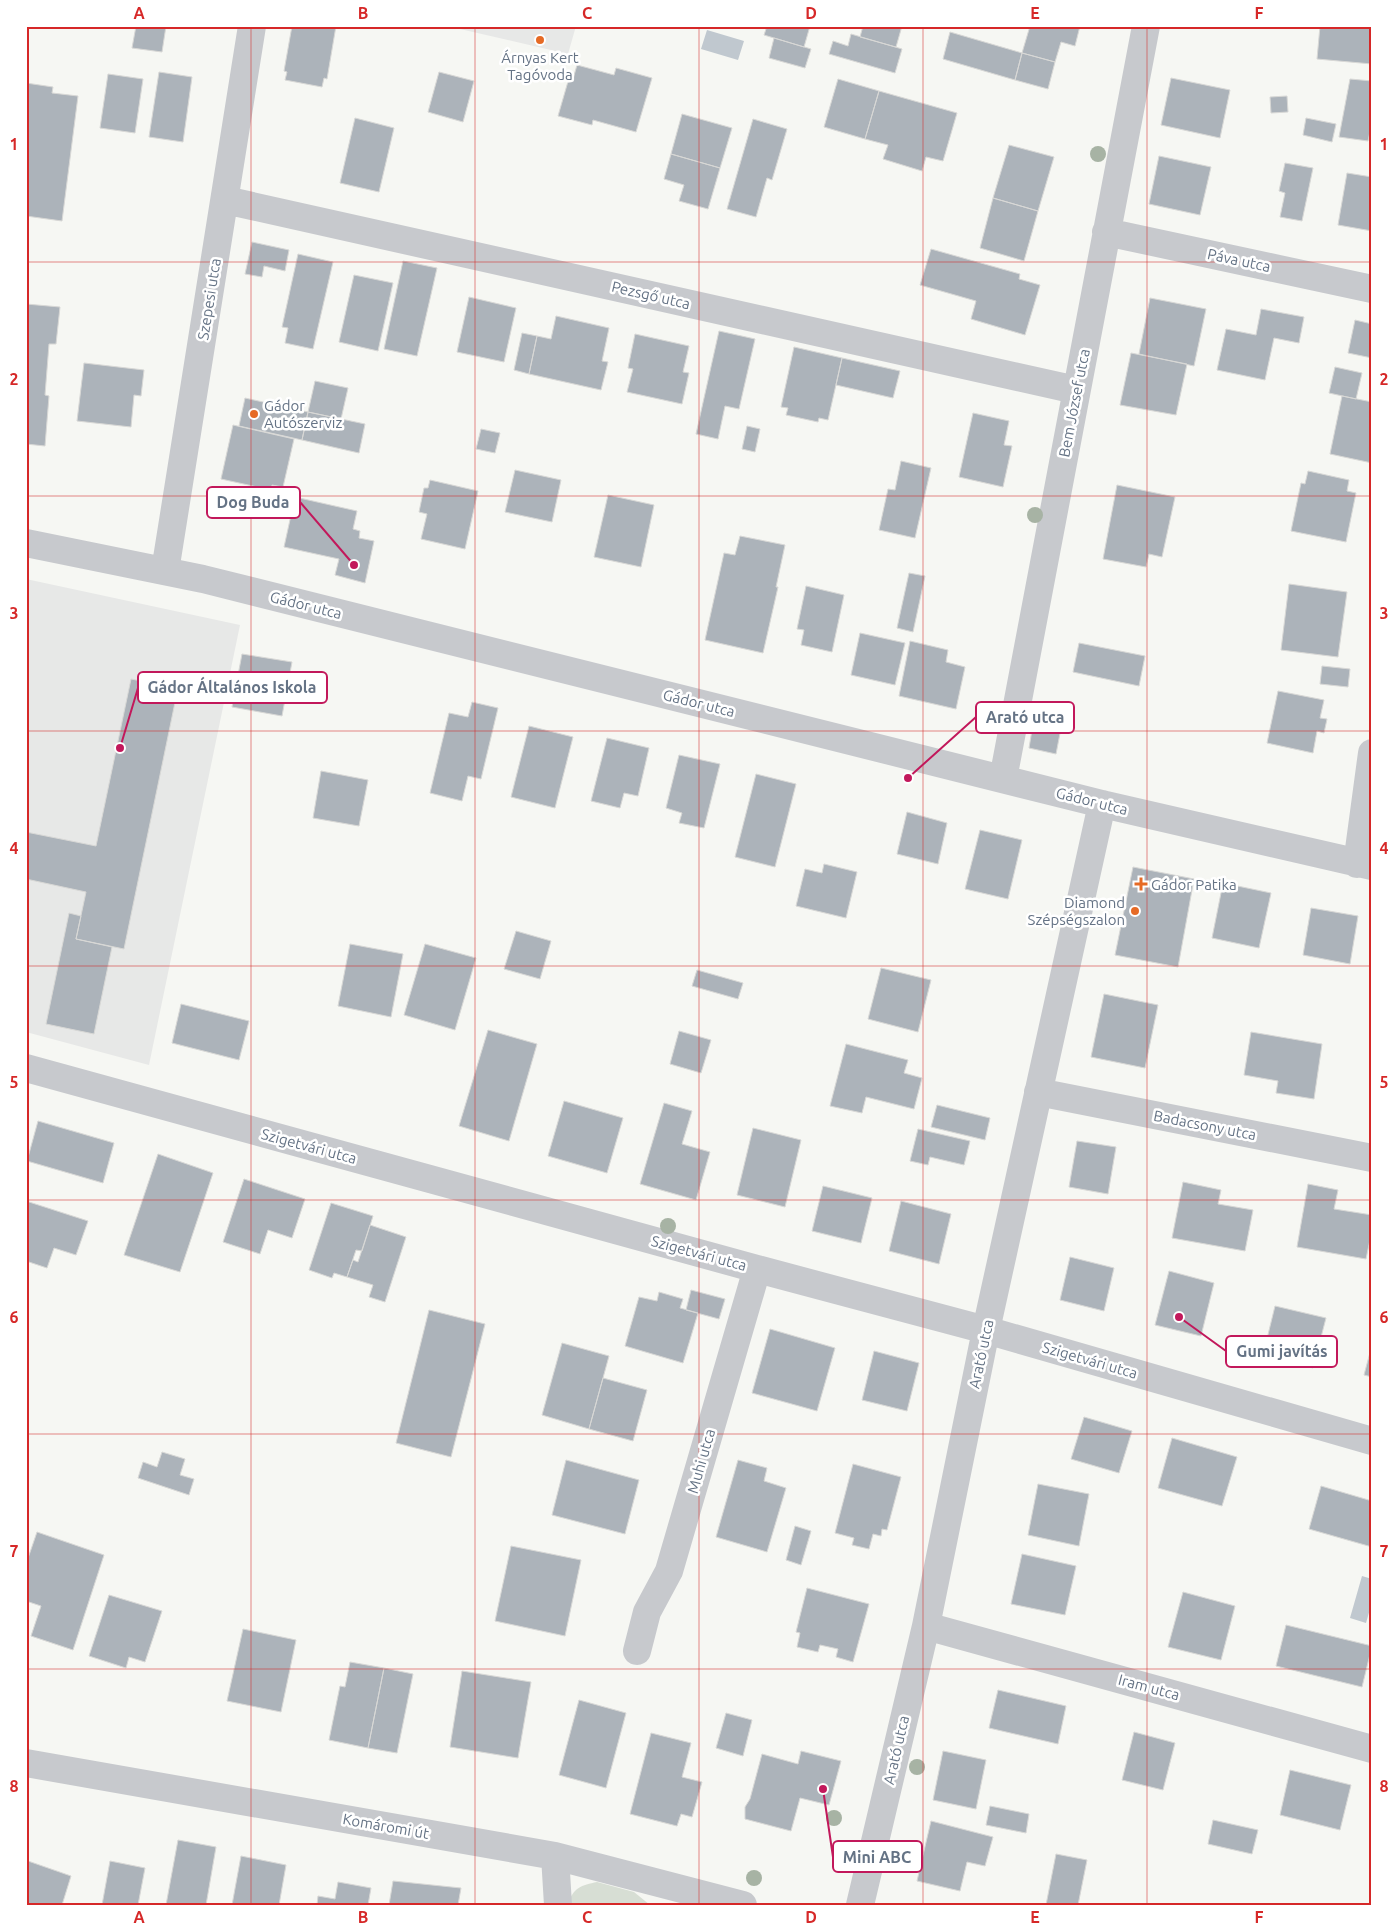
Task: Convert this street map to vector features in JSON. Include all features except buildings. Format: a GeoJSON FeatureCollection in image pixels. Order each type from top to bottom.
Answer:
{"type":"FeatureCollection","features":[{"type":"Feature","properties":{"kind":"street","name":"Szepesi utca"},"geometry":{"type":"LineString","coordinates":[[165,571],[252,26]]}},
{"type":"Feature","properties":{"kind":"street","name":"Bem József utca"},"geometry":{"type":"LineString","coordinates":[[1003,779],[1146,26]]}},
{"type":"Feature","properties":{"kind":"street","name":"Pezsgő utca"},"geometry":{"type":"LineString","coordinates":[[225,200],[1076,390]]}},
{"type":"Feature","properties":{"kind":"street","name":"Páva utca"},"geometry":{"type":"LineString","coordinates":[[1106,232],[1372,289]]}},
{"type":"Feature","properties":{"kind":"street","name":"Gádor utca"},"geometry":{"type":"LineString","coordinates":[[26,543],[165,571],[242,589],[1102,804],[1364,865]]}},
{"type":"Feature","properties":{"kind":"street"},"geometry":{"type":"LineString","coordinates":[[1364,865],[1372,753]]}},
{"type":"Feature","properties":{"kind":"street","name":"Arató utca"},"geometry":{"type":"LineString","coordinates":[[860,1905],[926,1626],[986,1330],[1102,804]]}},
{"type":"Feature","properties":{"kind":"street","name":"Szigetvári utca"},"geometry":{"type":"LineString","coordinates":[[26,1068],[986,1330],[1372,1441]]}},
{"type":"Feature","properties":{"kind":"street","name":"Badacsony utca"},"geometry":{"type":"LineString","coordinates":[[1038,1092],[1372,1158]]}},
{"type":"Feature","properties":{"kind":"street","name":"Muhi utca"},"geometry":{"type":"LineString","coordinates":[[637,1651],[647,1612],[669,1571],[757,1269]]}},
{"type":"Feature","properties":{"kind":"street","name":"Iram utca"},"geometry":{"type":"LineString","coordinates":[[926,1626],[1372,1749]]}},
{"type":"Feature","properties":{"kind":"street","name":"Komáromi út"},"geometry":{"type":"LineString","coordinates":[[26,1763],[555,1856],[689,1898],[743,1905]]}},
{"type":"Feature","properties":{"kind":"street"},"geometry":{"type":"LineString","coordinates":[[555,1856],[558,1905]]}},
{"type":"Feature","properties":{"kind":"shaded area","name":"Árnyas Kert Tagóvoda"},"geometry":{"type":"Polygon","coordinates":[[[447,26],[576,26],[568,54],[447,26]]]}},
{"type":"Feature","properties":{"kind":"shaded area"},"geometry":{"type":"Polygon","coordinates":[[[707,30],[744,41],[738,60],[701,49],[707,30]]]}},
{"type":"Feature","properties":{"kind":"shaded area"},"geometry":{"type":"Polygon","coordinates":[[[26,579],[240,625],[149,1065],[26,1032],[26,579]]]}},
{"type":"Feature","properties":{"kind":"shaded area"},"geometry":{"type":"Polygon","coordinates":[[[1362,1576],[1372,1579],[1372,1602],[1366,1623],[1350,1618],[1362,1576]]]}},
{"type":"Feature","properties":{"kind":"shaded area"},"geometry":{"type":"Polygon","coordinates":[[[597,1882],[634,1892],[650,1905],[568,1905],[572,1895],[578,1888],[597,1882]]]}},
{"type":"Feature","properties":{"kind":"place","name":"Árnyas Kert Tagóvoda"},"geometry":{"type":"Point","coordinates":[540,40]}},
{"type":"Feature","properties":{"kind":"place","name":"Gádor Autószerviz"},"geometry":{"type":"Point","coordinates":[254,414]}},
{"type":"Feature","properties":{"kind":"place","name":"Dog Buda"},"geometry":{"type":"Point","coordinates":[354,565]}},
{"type":"Feature","properties":{"kind":"place","name":"Gádor Általános Iskola"},"geometry":{"type":"Point","coordinates":[120,748]}},
{"type":"Feature","properties":{"kind":"place","name":"Arató utca"},"geometry":{"type":"Point","coordinates":[908,778]}},
{"type":"Feature","properties":{"kind":"place","name":"Gádor Patika"},"geometry":{"type":"Point","coordinates":[1141,884]}},
{"type":"Feature","properties":{"kind":"place","name":"Diamond Szépségszalon"},"geometry":{"type":"Point","coordinates":[1135,911]}},
{"type":"Feature","properties":{"kind":"place","name":"Gumi javítás"},"geometry":{"type":"Point","coordinates":[1179,1317]}},
{"type":"Feature","properties":{"kind":"place","name":"Mini ABC"},"geometry":{"type":"Point","coordinates":[823,1789]}}]}
